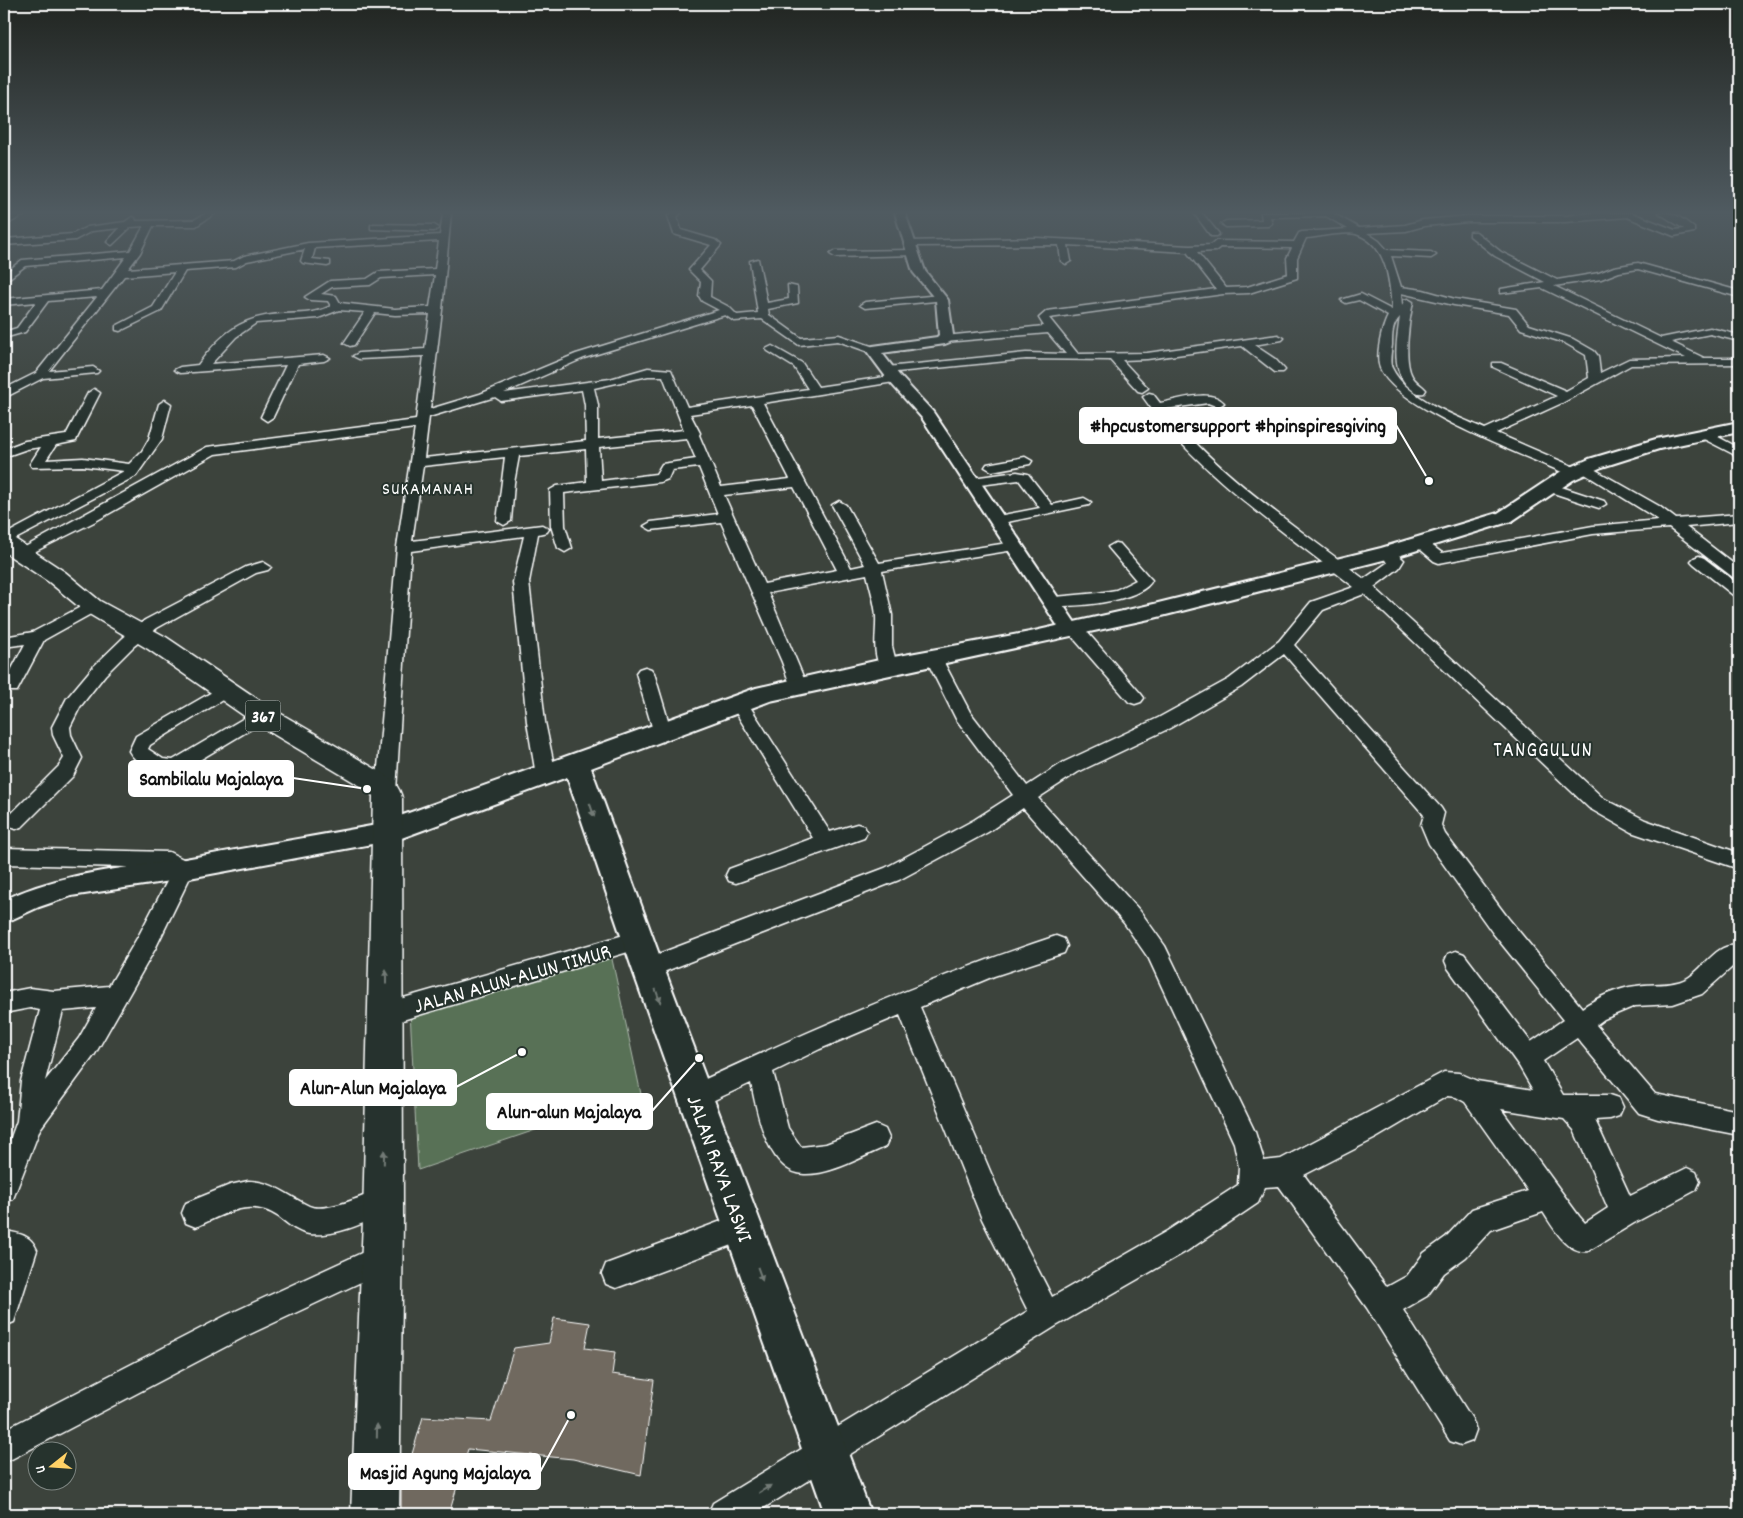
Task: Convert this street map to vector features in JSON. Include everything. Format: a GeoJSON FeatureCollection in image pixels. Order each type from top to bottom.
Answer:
{"type":"FeatureCollection","features":[{"type":"Feature","properties":{"kind":"main road"},"geometry":{"type":"LineString","coordinates":[[375,1514],[384,1201],[387,811],[546,774],[576,764],[659,721],[739,702],[794,673],[885,657],[934,659],[1062,616],[1337,566],[1421,544],[1514,513],[1550,487],[1579,470],[1628,454],[1739,427]]}},
{"type":"Feature","properties":{"kind":"main road","name":"367"},"geometry":{"type":"LineString","coordinates":[[9,545],[57,577],[92,606],[146,637],[262,715],[363,773],[387,811]]}},
{"type":"Feature","properties":{"kind":"main road","name":"JALAN RAYA LASWI"},"geometry":{"type":"LineString","coordinates":[[576,764],[648,968],[848,1514]]}},
{"type":"Feature","properties":{"kind":"street"},"geometry":{"type":"LineString","coordinates":[[40,375],[112,284]]}},
{"type":"Feature","properties":{"kind":"street"},"geometry":{"type":"LineString","coordinates":[[120,328],[156,308],[172,284]]}},
{"type":"Feature","properties":{"kind":"street"},"geometry":{"type":"LineString","coordinates":[[333,284],[311,296],[312,298],[332,298],[334,299],[334,305],[371,310],[436,310]]}},
{"type":"Feature","properties":{"kind":"street"},"geometry":{"type":"LineString","coordinates":[[4,912],[32,899],[71,886],[184,869],[387,811],[404,546],[423,419],[429,352],[439,284]]}},
{"type":"Feature","properties":{"kind":"street"},"geometry":{"type":"LineString","coordinates":[[706,284],[704,298],[728,311],[735,318],[763,312],[794,301],[792,287]]}},
{"type":"Feature","properties":{"kind":"street"},"geometry":{"type":"LineString","coordinates":[[758,284],[763,312],[800,342],[839,338],[873,350],[945,338],[1051,329]]}},
{"type":"Feature","properties":{"kind":"street"},"geometry":{"type":"LineString","coordinates":[[929,284],[941,298],[944,307],[945,338]]}},
{"type":"Feature","properties":{"kind":"street"},"geometry":{"type":"LineString","coordinates":[[1217,284],[1223,291]]}},
{"type":"Feature","properties":{"kind":"street"},"geometry":{"type":"LineString","coordinates":[[1075,358],[1044,318],[1047,314],[1223,291],[1247,290],[1263,284]]}},
{"type":"Feature","properties":{"kind":"street"},"geometry":{"type":"LineString","coordinates":[[1401,284],[1404,320],[1395,330],[1385,367],[1391,378],[1416,394],[1491,433],[1579,470],[1635,497],[1662,524],[1739,592]]}},
{"type":"Feature","properties":{"kind":"street"},"geometry":{"type":"LineString","coordinates":[[1505,291],[1551,284]]}},
{"type":"Feature","properties":{"kind":"street"},"geometry":{"type":"LineString","coordinates":[[1702,284],[1739,294]]}},
{"type":"Feature","properties":{"kind":"street"},"geometry":{"type":"LineString","coordinates":[[1543,285],[1701,361]]}},
{"type":"Feature","properties":{"kind":"street"},"geometry":{"type":"LineString","coordinates":[[1403,290],[1395,316],[1395,330],[1404,372],[1416,394]]}},
{"type":"Feature","properties":{"kind":"street"},"geometry":{"type":"LineString","coordinates":[[1403,290],[1454,302],[1512,311],[1525,327],[1569,341],[1590,353],[1595,378]]}},
{"type":"Feature","properties":{"kind":"street"},"geometry":{"type":"LineString","coordinates":[[4,302],[105,292]]}},
{"type":"Feature","properties":{"kind":"street"},"geometry":{"type":"LineString","coordinates":[[4,334],[21,330],[45,298]]}},
{"type":"Feature","properties":{"kind":"street"},"geometry":{"type":"LineString","coordinates":[[865,305],[941,298]]}},
{"type":"Feature","properties":{"kind":"street"},"geometry":{"type":"LineString","coordinates":[[1346,300],[1361,298],[1395,316]]}},
{"type":"Feature","properties":{"kind":"street"},"geometry":{"type":"LineString","coordinates":[[202,368],[248,322],[324,314],[338,306]]}},
{"type":"Feature","properties":{"kind":"street"},"geometry":{"type":"LineString","coordinates":[[350,344],[371,310]]}},
{"type":"Feature","properties":{"kind":"street"},"geometry":{"type":"LineString","coordinates":[[9,545],[126,477],[148,468],[224,447],[423,419],[512,386],[580,356],[728,311]]}},
{"type":"Feature","properties":{"kind":"street"},"geometry":{"type":"LineString","coordinates":[[1661,341],[1710,331],[1739,338]]}},
{"type":"Feature","properties":{"kind":"street"},"geometry":{"type":"LineString","coordinates":[[685,411],[815,391],[890,374],[1026,356],[1075,358],[1147,356],[1278,338]]}},
{"type":"Feature","properties":{"kind":"street"},"geometry":{"type":"LineString","coordinates":[[1242,342],[1265,359],[1272,361],[1279,370]]}},
{"type":"Feature","properties":{"kind":"street"},"geometry":{"type":"LineString","coordinates":[[772,349],[798,365],[815,391]]}},
{"type":"Feature","properties":{"kind":"street"},"geometry":{"type":"LineString","coordinates":[[873,350],[890,374],[928,415],[1062,616],[1135,698]]}},
{"type":"Feature","properties":{"kind":"street"},"geometry":{"type":"LineString","coordinates":[[359,356],[429,352]]}},
{"type":"Feature","properties":{"kind":"street"},"geometry":{"type":"LineString","coordinates":[[1112,356],[1213,466],[1337,566],[1365,586],[1552,764],[1596,803],[1619,818],[1638,826],[1739,861]]}},
{"type":"Feature","properties":{"kind":"street"},"geometry":{"type":"LineString","coordinates":[[180,370],[324,358]]}},
{"type":"Feature","properties":{"kind":"street"},"geometry":{"type":"LineString","coordinates":[[267,417],[294,360]]}},
{"type":"Feature","properties":{"kind":"street"},"geometry":{"type":"LineString","coordinates":[[1491,433],[1629,362],[1739,361]]}},
{"type":"Feature","properties":{"kind":"street"},"geometry":{"type":"LineString","coordinates":[[1497,364],[1565,396]]}},
{"type":"Feature","properties":{"kind":"street"},"geometry":{"type":"LineString","coordinates":[[4,394],[40,375],[93,371]]}},
{"type":"Feature","properties":{"kind":"street"},"geometry":{"type":"LineString","coordinates":[[473,400],[587,386],[648,372],[667,372],[694,433],[726,517],[794,673]]}},
{"type":"Feature","properties":{"kind":"street"},"geometry":{"type":"LineString","coordinates":[[587,386],[592,400],[594,415],[592,445],[594,485]]}},
{"type":"Feature","properties":{"kind":"street"},"geometry":{"type":"LineString","coordinates":[[4,453],[24,445],[71,438],[94,393]]}},
{"type":"Feature","properties":{"kind":"street"},"geometry":{"type":"LineString","coordinates":[[1149,397],[1212,399],[1218,403]]}},
{"type":"Feature","properties":{"kind":"street"},"geometry":{"type":"LineString","coordinates":[[756,401],[847,574]]}},
{"type":"Feature","properties":{"kind":"street"},"geometry":{"type":"LineString","coordinates":[[9,545],[148,468],[159,436],[165,404]]}},
{"type":"Feature","properties":{"kind":"street"},"geometry":{"type":"LineString","coordinates":[[417,463],[694,433]]}},
{"type":"Feature","properties":{"kind":"street"},"geometry":{"type":"LineString","coordinates":[[1705,434],[1739,453]]}},
{"type":"Feature","properties":{"kind":"street"},"geometry":{"type":"LineString","coordinates":[[51,442],[37,462],[38,464],[90,462],[148,468]]}},
{"type":"Feature","properties":{"kind":"street"},"geometry":{"type":"LineString","coordinates":[[504,520],[507,483],[513,452]]}},
{"type":"Feature","properties":{"kind":"street"},"geometry":{"type":"LineString","coordinates":[[969,477],[1025,461]]}},
{"type":"Feature","properties":{"kind":"street"},"geometry":{"type":"LineString","coordinates":[[565,548],[558,526],[557,490],[660,478],[667,467],[704,462]]}},
{"type":"Feature","properties":{"kind":"street"},"geometry":{"type":"LineString","coordinates":[[969,477],[1022,477],[1049,510]]}},
{"type":"Feature","properties":{"kind":"street"},"geometry":{"type":"LineString","coordinates":[[716,492],[800,482]]}},
{"type":"Feature","properties":{"kind":"street"},"geometry":{"type":"LineString","coordinates":[[1550,487],[1599,504]]}},
{"type":"Feature","properties":{"kind":"street"},"geometry":{"type":"LineString","coordinates":[[998,520],[1084,502]]}},
{"type":"Feature","properties":{"kind":"street"},"geometry":{"type":"LineString","coordinates":[[839,505],[874,568],[884,613],[885,657]]}},
{"type":"Feature","properties":{"kind":"street"},"geometry":{"type":"LineString","coordinates":[[651,526],[726,517]]}},
{"type":"Feature","properties":{"kind":"street"},"geometry":{"type":"LineString","coordinates":[[1421,544],[1438,558],[1593,530],[1739,518]]}},
{"type":"Feature","properties":{"kind":"street"},"geometry":{"type":"LineString","coordinates":[[1662,524],[1739,575]]}},
{"type":"Feature","properties":{"kind":"street"},"geometry":{"type":"LineString","coordinates":[[404,546],[558,526]]}},
{"type":"Feature","properties":{"kind":"street"},"geometry":{"type":"LineString","coordinates":[[531,531],[531,542],[521,582],[535,713],[546,774]]}},
{"type":"Feature","properties":{"kind":"street"},"geometry":{"type":"LineString","coordinates":[[759,590],[874,568],[1014,546]]}},
{"type":"Feature","properties":{"kind":"street"},"geometry":{"type":"LineString","coordinates":[[1062,616],[1083,601],[1106,597],[1143,583],[1144,580],[1115,547]]}},
{"type":"Feature","properties":{"kind":"street"},"geometry":{"type":"LineString","coordinates":[[648,968],[892,874],[981,826],[1070,767],[1164,723],[1206,700],[1235,682],[1284,645],[1317,606],[1332,598],[1358,591],[1395,562],[1388,553]]}},
{"type":"Feature","properties":{"kind":"street"},"geometry":{"type":"LineString","coordinates":[[16,821],[66,771],[73,758],[71,750],[61,734],[62,720],[103,667],[146,637],[251,570],[263,567]]}},
{"type":"Feature","properties":{"kind":"street"},"geometry":{"type":"LineString","coordinates":[[4,642],[37,637],[92,606]]}},
{"type":"Feature","properties":{"kind":"street"},"geometry":{"type":"LineString","coordinates":[[12,687],[37,637]]}},
{"type":"Feature","properties":{"kind":"street"},"geometry":{"type":"LineString","coordinates":[[1284,645],[1434,813],[1432,825],[1436,838],[1500,925],[1648,1104],[1739,1123]]}},
{"type":"Feature","properties":{"kind":"street"},"geometry":{"type":"LineString","coordinates":[[724,1514],[1046,1316],[1177,1241],[1249,1194],[1254,1175],[1246,1141],[1157,952],[1132,917],[1024,796],[980,741],[962,715],[934,659]]}},
{"type":"Feature","properties":{"kind":"street"},"geometry":{"type":"LineString","coordinates":[[645,672],[659,721]]}},
{"type":"Feature","properties":{"kind":"street"},"geometry":{"type":"LineString","coordinates":[[226,690],[143,741],[138,751],[158,766],[164,768],[178,766],[262,715]]}},
{"type":"Feature","properties":{"kind":"street"},"geometry":{"type":"LineString","coordinates":[[739,702],[817,826],[825,842]]}},
{"type":"Feature","properties":{"kind":"street"},"geometry":{"type":"LineString","coordinates":[[736,875],[857,832]]}},
{"type":"Feature","properties":{"kind":"street"},"geometry":{"type":"LineString","coordinates":[[4,856],[169,860],[184,869]]}},
{"type":"Feature","properties":{"kind":"street"},"geometry":{"type":"LineString","coordinates":[[4,1190],[30,1122],[87,1046],[117,996],[184,869]]}},
{"type":"Feature","properties":{"kind":"street","name":"JALAN ALUN-ALUN TIMUR"},"geometry":{"type":"LineString","coordinates":[[386,1014],[638,940]]}},
{"type":"Feature","properties":{"kind":"street"},"geometry":{"type":"LineString","coordinates":[[695,1097],[812,1041],[990,968],[1056,946]]}},
{"type":"Feature","properties":{"kind":"street"},"geometry":{"type":"LineString","coordinates":[[1528,1058],[1596,1011],[1635,996],[1684,992],[1694,987],[1732,954]]}},
{"type":"Feature","properties":{"kind":"street"},"geometry":{"type":"LineString","coordinates":[[1456,961],[1563,1107],[1583,1120],[1624,1213]]}},
{"type":"Feature","properties":{"kind":"street"},"geometry":{"type":"LineString","coordinates":[[4,1003],[30,998],[54,1001],[117,996]]}},
{"type":"Feature","properties":{"kind":"street"},"geometry":{"type":"LineString","coordinates":[[30,1122],[33,1081],[54,1001]]}},
{"type":"Feature","properties":{"kind":"street"},"geometry":{"type":"LineString","coordinates":[[907,1003],[992,1209],[1046,1316]]}},
{"type":"Feature","properties":{"kind":"street"},"geometry":{"type":"LineString","coordinates":[[759,1065],[778,1136],[789,1155],[797,1160],[811,1160],[876,1138]]}},
{"type":"Feature","properties":{"kind":"street"},"geometry":{"type":"LineString","coordinates":[[1254,1175],[1285,1172],[1367,1129],[1444,1084],[1459,1084],[1474,1093],[1563,1107],[1610,1107]]}},
{"type":"Feature","properties":{"kind":"street"},"geometry":{"type":"LineString","coordinates":[[1474,1093],[1569,1226],[1582,1238],[1588,1237],[1624,1213],[1687,1181]]}},
{"type":"Feature","properties":{"kind":"street"},"geometry":{"type":"LineString","coordinates":[[1285,1172],[1333,1232],[1420,1360],[1461,1430]]}},
{"type":"Feature","properties":{"kind":"street"},"geometry":{"type":"LineString","coordinates":[[196,1213],[237,1196],[254,1194],[267,1196],[306,1220],[313,1221],[346,1215],[384,1201]]}},
{"type":"Feature","properties":{"kind":"street"},"geometry":{"type":"LineString","coordinates":[[1383,1306],[1417,1286],[1434,1262],[1456,1247],[1482,1219],[1549,1197]]}},
{"type":"Feature","properties":{"kind":"street"},"geometry":{"type":"LineString","coordinates":[[616,1274],[743,1227]]}},
{"type":"Feature","properties":{"kind":"street"},"geometry":{"type":"LineString","coordinates":[[4,1245],[18,1247],[23,1250],[4,1312]]}},
{"type":"Feature","properties":{"kind":"street"},"geometry":{"type":"LineString","coordinates":[[4,1447],[109,1390],[295,1297],[381,1258]]}},
{"type":"Feature","properties":{"kind":"green space"},"geometry":{"type":"Polygon","coordinates":[[[610,950],[641,1094],[418,1170],[410,1010],[610,950]]]}},
{"type":"Feature","properties":{"kind":"building"},"geometry":{"type":"Polygon","coordinates":[[[554,1318],[590,1323],[585,1348],[615,1352],[612,1374],[654,1380],[641,1475],[573,1459],[468,1449],[449,1514],[401,1514],[401,1491],[423,1417],[491,1421],[514,1348],[549,1343],[554,1318]]]}},
{"type":"Feature","properties":{"kind":"place","name":"#hpcustomersupport #hpinspiresgiving"},"geometry":{"type":"Point","coordinates":[1429,481]}},
{"type":"Feature","properties":{"kind":"place","name":"Sambilalu Majalaya"},"geometry":{"type":"Point","coordinates":[367,789]}},
{"type":"Feature","properties":{"kind":"place","name":"Alun-Alun Majalaya"},"geometry":{"type":"Point","coordinates":[522,1052]}},
{"type":"Feature","properties":{"kind":"place","name":"Alun-alun Majalaya"},"geometry":{"type":"Point","coordinates":[699,1058]}},
{"type":"Feature","properties":{"kind":"place","name":"Masjid Agung Majalaya"},"geometry":{"type":"Point","coordinates":[571,1415]}},
{"type":"Feature","properties":{"kind":"district","name":"SUKAMANAH"},"geometry":{"type":"Point","coordinates":[428,488]}},
{"type":"Feature","properties":{"kind":"district","name":"TANGGULUN"},"geometry":{"type":"Point","coordinates":[1543,749]}}]}
